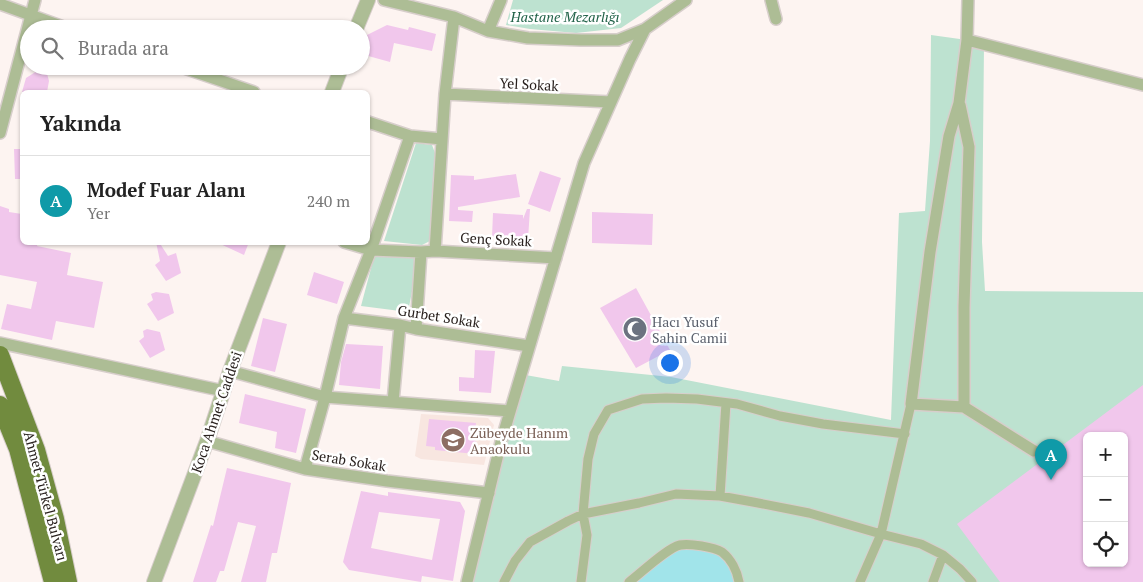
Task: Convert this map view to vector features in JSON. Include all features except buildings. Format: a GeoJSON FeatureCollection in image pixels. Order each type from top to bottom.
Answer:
{"type":"FeatureCollection","features":[{"type":"Feature","properties":{"kind":"main road","name":"Ahmet Türkel Bulvarı"},"geometry":{"type":"LineString","coordinates":[[0,355],[36,450],[68,582]]}},
{"type":"Feature","properties":{"kind":"main road","name":"Ahmet Türkel Bulvarı"},"geometry":{"type":"LineString","coordinates":[[0,405],[18,449],[53,582]]}},
{"type":"Feature","properties":{"kind":"street"},"geometry":{"type":"LineString","coordinates":[[31,20],[35,0]]}},
{"type":"Feature","properties":{"kind":"street"},"geometry":{"type":"LineString","coordinates":[[360,20],[368,0]]}},
{"type":"Feature","properties":{"kind":"street"},"geometry":{"type":"LineString","coordinates":[[384,0],[454,17],[488,31],[528,38],[618,40],[645,29],[686,0]]}},
{"type":"Feature","properties":{"kind":"street"},"geometry":{"type":"LineString","coordinates":[[488,31],[501,0]]}},
{"type":"Feature","properties":{"kind":"street"},"geometry":{"type":"LineString","coordinates":[[771,0],[776,19]]}},
{"type":"Feature","properties":{"kind":"street"},"geometry":{"type":"LineString","coordinates":[[860,582],[881,534],[911,404],[930,252],[950,136],[959,103],[967,40],[968,0]]}},
{"type":"Feature","properties":{"kind":"street"},"geometry":{"type":"LineString","coordinates":[[0,4],[43,20]]}},
{"type":"Feature","properties":{"kind":"street"},"geometry":{"type":"LineString","coordinates":[[435,251],[445,94],[454,17]]}},
{"type":"Feature","properties":{"kind":"street"},"geometry":{"type":"LineString","coordinates":[[467,582],[500,442],[584,163],[645,29]]}},
{"type":"Feature","properties":{"kind":"street"},"geometry":{"type":"LineString","coordinates":[[967,40],[1143,85]]}},
{"type":"Feature","properties":{"kind":"street"},"geometry":{"type":"LineString","coordinates":[[0,133],[20,60]]}},
{"type":"Feature","properties":{"kind":"street"},"geometry":{"type":"LineString","coordinates":[[204,75],[248,90]]}},
{"type":"Feature","properties":{"kind":"street"},"geometry":{"type":"LineString","coordinates":[[333,90],[339,75]]}},
{"type":"Feature","properties":{"kind":"street","name":"Yel Sokak"},"geometry":{"type":"LineString","coordinates":[[445,94],[611,102]]}},
{"type":"Feature","properties":{"kind":"street"},"geometry":{"type":"LineString","coordinates":[[959,103],[969,147],[964,307],[964,407]]}},
{"type":"Feature","properties":{"kind":"street"},"geometry":{"type":"LineString","coordinates":[[370,123],[410,136],[442,139]]}},
{"type":"Feature","properties":{"kind":"street"},"geometry":{"type":"LineString","coordinates":[[305,469],[344,318],[371,250],[410,136]]}},
{"type":"Feature","properties":{"kind":"street","name":"Koca Ahmet Caddesi"},"geometry":{"type":"LineString","coordinates":[[154,582],[207,441],[230,370],[278,245]]}},
{"type":"Feature","properties":{"kind":"street","name":"Genç Sokak"},"geometry":{"type":"LineString","coordinates":[[354,245],[371,250],[435,251],[556,258]]}},
{"type":"Feature","properties":{"kind":"street"},"geometry":{"type":"LineString","coordinates":[[416,329],[421,252]]}},
{"type":"Feature","properties":{"kind":"street","name":"Gurbet Sokak"},"geometry":{"type":"LineString","coordinates":[[344,318],[529,346]]}},
{"type":"Feature","properties":{"kind":"street"},"geometry":{"type":"LineString","coordinates":[[393,402],[400,325]]}},
{"type":"Feature","properties":{"kind":"street"},"geometry":{"type":"LineString","coordinates":[[0,343],[224,391]]}},
{"type":"Feature","properties":{"kind":"street"},"geometry":{"type":"LineString","coordinates":[[230,370],[325,397],[510,411]]}},
{"type":"Feature","properties":{"kind":"street"},"geometry":{"type":"LineString","coordinates":[[581,582],[587,535],[583,514],[588,458],[594,434],[608,410],[642,399],[698,399],[737,404],[780,416],[823,424],[905,434]]}},
{"type":"Feature","properties":{"kind":"street"},"geometry":{"type":"LineString","coordinates":[[720,496],[726,403]]}},
{"type":"Feature","properties":{"kind":"street"},"geometry":{"type":"LineString","coordinates":[[911,404],[964,407],[1034,451]]}},
{"type":"Feature","properties":{"kind":"street","name":"Serab Sokak"},"geometry":{"type":"LineString","coordinates":[[207,441],[305,469],[387,482],[489,493]]}},
{"type":"Feature","properties":{"kind":"street"},"geometry":{"type":"LineString","coordinates":[[504,582],[515,561],[530,542],[583,514],[676,494],[720,496],[809,513],[921,544],[943,555],[972,582]]}},
{"type":"Feature","properties":{"kind":"street"},"geometry":{"type":"LineString","coordinates":[[629,582],[679,545],[697,545],[722,552],[736,570],[739,582]]}},
{"type":"Feature","properties":{"kind":"street"},"geometry":{"type":"LineString","coordinates":[[933,582],[943,555]]}},
{"type":"Feature","properties":{"kind":"shaded area","name":"Zübeyde Hanım Anaokulu"},"geometry":{"type":"Polygon","coordinates":[[[421,414],[488,418],[494,425],[484,465],[421,459],[415,456],[421,414]]]}},
{"type":"Feature","properties":{"kind":"green space","name":"Hastane Mezarlığı"},"geometry":{"type":"Polygon","coordinates":[[[513,0],[663,0],[621,28],[576,33],[506,25],[513,0]]]}},
{"type":"Feature","properties":{"kind":"green space"},"geometry":{"type":"Polygon","coordinates":[[[931,35],[967,40],[984,45],[982,242],[985,291],[1143,292],[1143,582],[467,582],[520,374],[559,381],[562,366],[671,377],[891,420],[899,213],[925,211],[930,141],[931,35]]]}},
{"type":"Feature","properties":{"kind":"green space"},"geometry":{"type":"Polygon","coordinates":[[[416,143],[432,145],[435,153],[433,234],[430,241],[422,245],[384,241],[416,143]]]}},
{"type":"Feature","properties":{"kind":"green space"},"geometry":{"type":"Polygon","coordinates":[[[379,255],[414,258],[418,261],[408,312],[361,306],[374,257],[379,255]]]}},
{"type":"Feature","properties":{"kind":"water"},"geometry":{"type":"Polygon","coordinates":[[[679,545],[722,552],[739,582],[629,582],[679,545]]]}},
{"type":"Feature","properties":{"kind":"place","name":"Hacı Yusuf Sahin Camii"},"geometry":{"type":"Point","coordinates":[635,329]}},
{"type":"Feature","properties":{"kind":"place","name":"Zübeyde Hanım Anaokulu"},"geometry":{"type":"Point","coordinates":[453,440]}},
{"type":"Feature","properties":{"kind":"place","name":"Modef Fuar Alanı"},"geometry":{"type":"Point","coordinates":[1051,480]}}]}
